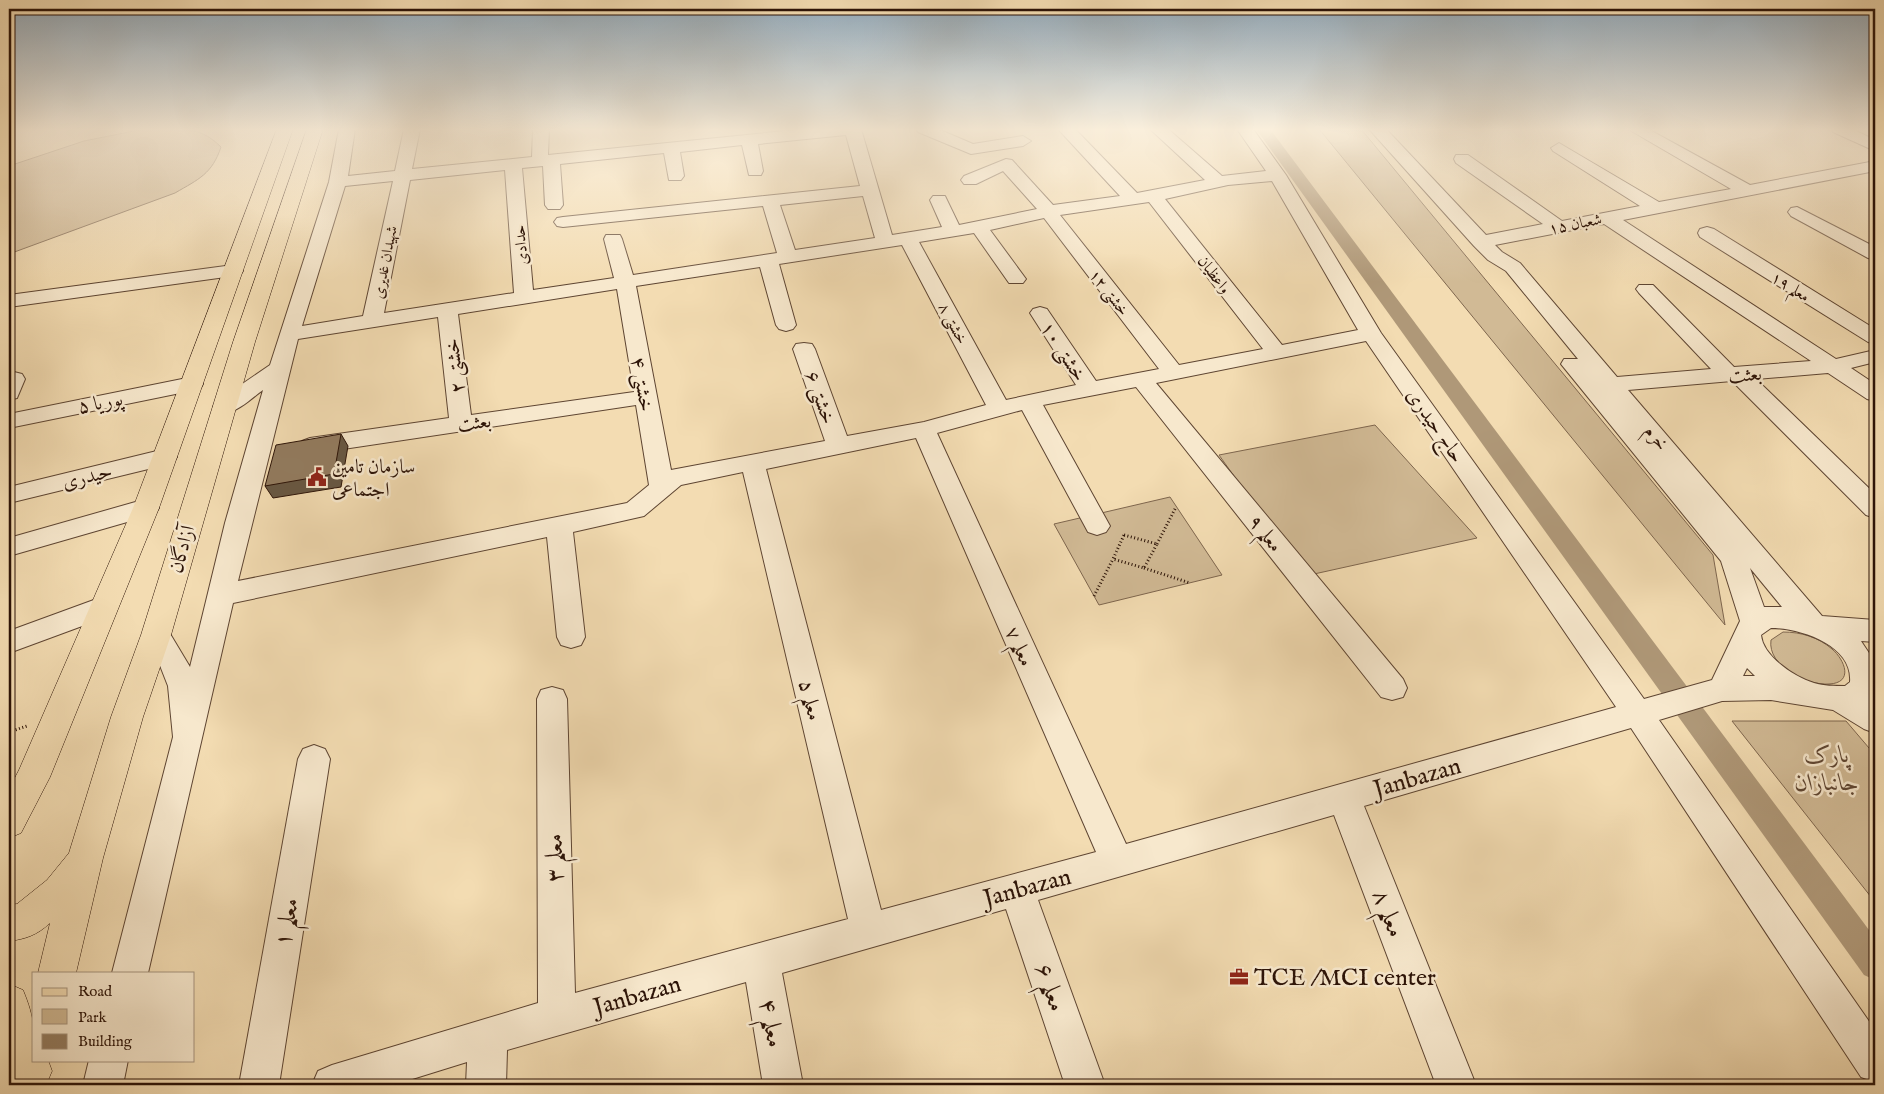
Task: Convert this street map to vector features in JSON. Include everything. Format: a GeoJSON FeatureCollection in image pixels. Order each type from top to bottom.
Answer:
{"type":"FeatureCollection","features":[{"type":"Feature","properties":{"kind":"main road"},"geometry":{"type":"LineString","coordinates":[[9,822],[33,777],[102,608],[149,500],[266,180]]}},
{"type":"Feature","properties":{"kind":"main road","name":"آزادگان"},"geometry":{"type":"LineString","coordinates":[[57,972],[85,858],[127,717],[156,635],[224,407],[299,180]]}},
{"type":"Feature","properties":{"kind":"main road"},"geometry":{"type":"LineString","coordinates":[[149,500],[171,472],[180,469],[189,471],[191,476],[172,550],[176,566]]}},
{"type":"Feature","properties":{"kind":"main road"},"geometry":{"type":"LineString","coordinates":[[9,923],[25,921],[60,892],[85,858]]}},
{"type":"Feature","properties":{"kind":"main road"},"geometry":{"type":"LineString","coordinates":[[9,1004],[31,1072]]}},
{"type":"Feature","properties":{"kind":"street"},"geometry":{"type":"LineString","coordinates":[[130,972],[188,737],[220,595],[289,334],[338,182],[358,180]]}},
{"type":"Feature","properties":{"kind":"street","name":"شهیدان غدیری"},"geometry":{"type":"LineString","coordinates":[[373,319],[400,180]]}},
{"type":"Feature","properties":{"kind":"street","name":"حدادی"},"geometry":{"type":"LineString","coordinates":[[514,180],[524,296]]}},
{"type":"Feature","properties":{"kind":"street"},"geometry":{"type":"LineString","coordinates":[[549,180],[554,205]]}},
{"type":"Feature","properties":{"kind":"street"},"geometry":{"type":"LineString","coordinates":[[867,180],[885,242]]}},
{"type":"Feature","properties":{"kind":"street","name":"خشتی ۱۲"},"geometry":{"type":"LineString","coordinates":[[1020,180],[1049,212],[1172,372]]}},
{"type":"Feature","properties":{"kind":"street"},"geometry":{"type":"LineString","coordinates":[[1115,180],[1133,199]]}},
{"type":"Feature","properties":{"kind":"street"},"geometry":{"type":"LineString","coordinates":[[289,334],[373,319],[979,227],[1049,212],[1154,196],[1235,180]]}},
{"type":"Feature","properties":{"kind":"street","name":"حاج حیدری"},"geometry":{"type":"LineString","coordinates":[[1281,180],[1371,334],[1638,714],[1875,1063]]}},
{"type":"Feature","properties":{"kind":"street","name":"خرم"},"geometry":{"type":"LineString","coordinates":[[1424,180],[1488,249],[1513,268],[1613,384],[1745,557],[1751,653],[1762,666],[1777,678],[1806,692]]}},
{"type":"Feature","properties":{"kind":"street"},"geometry":{"type":"LineString","coordinates":[[1493,180],[1559,226]]}},
{"type":"Feature","properties":{"kind":"street"},"geometry":{"type":"LineString","coordinates":[[1611,180],[1656,208]]}},
{"type":"Feature","properties":{"kind":"street"},"geometry":{"type":"LineString","coordinates":[[1728,180],[1746,190]]}},
{"type":"Feature","properties":{"kind":"street","name":"۱۵ شعبان"},"geometry":{"type":"LineString","coordinates":[[1488,249],[1559,226],[1799,180]]}},
{"type":"Feature","properties":{"kind":"street"},"geometry":{"type":"LineString","coordinates":[[563,222],[870,190]]}},
{"type":"Feature","properties":{"kind":"street","name":"واعظیان"},"geometry":{"type":"LineString","coordinates":[[1154,196],[1276,351]]}},
{"type":"Feature","properties":{"kind":"street"},"geometry":{"type":"LineString","coordinates":[[770,200],[787,256]]}},
{"type":"Feature","properties":{"kind":"street"},"geometry":{"type":"LineString","coordinates":[[939,200],[953,231]]}},
{"type":"Feature","properties":{"kind":"street"},"geometry":{"type":"LineString","coordinates":[[1797,212],[1875,254]]}},
{"type":"Feature","properties":{"kind":"street"},"geometry":{"type":"LineString","coordinates":[[1606,217],[1875,394]]}},
{"type":"Feature","properties":{"kind":"street"},"geometry":{"type":"LineString","coordinates":[[979,227],[1016,279]]}},
{"type":"Feature","properties":{"kind":"street","name":"معلم ۱۹"},"geometry":{"type":"LineString","coordinates":[[1707,233],[1875,338]]}},
{"type":"Feature","properties":{"kind":"street","name":"خشتی ۸"},"geometry":{"type":"LineString","coordinates":[[908,238],[999,409]]}},
{"type":"Feature","properties":{"kind":"street","name":"خشتی ۴"},"geometry":{"type":"LineString","coordinates":[[613,239],[625,281],[662,488]]}},
{"type":"Feature","properties":{"kind":"street","name":"خرم"},"geometry":{"type":"LineString","coordinates":[[1488,249],[1491,267],[1745,557],[1815,626]]}},
{"type":"Feature","properties":{"kind":"street"},"geometry":{"type":"LineString","coordinates":[[768,259],[786,325]]}},
{"type":"Feature","properties":{"kind":"street"},"geometry":{"type":"LineString","coordinates":[[9,301],[233,271]]}},
{"type":"Feature","properties":{"kind":"street"},"geometry":{"type":"LineString","coordinates":[[1646,289],[1733,375],[1875,509]]}},
{"type":"Feature","properties":{"kind":"street","name":"خشتی ۲"},"geometry":{"type":"LineString","coordinates":[[447,308],[461,424]]}},
{"type":"Feature","properties":{"kind":"street","name":"خشتی ۱۰"},"geometry":{"type":"LineString","coordinates":[[1040,313],[1088,388]]}},
{"type":"Feature","properties":{"kind":"street"},"geometry":{"type":"LineString","coordinates":[[220,595],[635,510],[673,478],[755,466],[839,446],[924,430],[1029,401],[1088,388],[1371,334]]}},
{"type":"Feature","properties":{"kind":"street","name":"خشتی ۶"},"geometry":{"type":"LineString","coordinates":[[804,349],[839,446]]}},
{"type":"Feature","properties":{"kind":"street","name":"بعثت"},"geometry":{"type":"LineString","coordinates":[[1613,384],[1832,366],[1875,356]]}},
{"type":"Feature","properties":{"kind":"street"},"geometry":{"type":"LineString","coordinates":[[224,407],[280,368]]}},
{"type":"Feature","properties":{"kind":"street","name":"معلم ۹"},"geometry":{"type":"LineString","coordinates":[[1140,378],[1392,688]]}},
{"type":"Feature","properties":{"kind":"street","name":"پوریا ۵"},"geometry":{"type":"LineString","coordinates":[[9,421],[192,384]]}},
{"type":"Feature","properties":{"kind":"street","name":"بعثت"},"geometry":{"type":"LineString","coordinates":[[302,447],[646,397]]}},
{"type":"Feature","properties":{"kind":"street"},"geometry":{"type":"LineString","coordinates":[[1029,401],[1097,526]]}},
{"type":"Feature","properties":{"kind":"street","name":"معلم ۷"},"geometry":{"type":"LineString","coordinates":[[924,430],[1117,862]]}},
{"type":"Feature","properties":{"kind":"street","name":"حیدری"},"geometry":{"type":"LineString","coordinates":[[9,495],[165,457]]}},
{"type":"Feature","properties":{"kind":"street","name":"معلم ۵"},"geometry":{"type":"LineString","coordinates":[[755,466],[868,930]]}},
{"type":"Feature","properties":{"kind":"street"},"geometry":{"type":"LineString","coordinates":[[9,547],[149,500]]}},
{"type":"Feature","properties":{"kind":"street"},"geometry":{"type":"LineString","coordinates":[[559,526],[571,637]]}},
{"type":"Feature","properties":{"kind":"street"},"geometry":{"type":"LineString","coordinates":[[9,642],[102,608]]}},
{"type":"Feature","properties":{"kind":"street"},"geometry":{"type":"LineString","coordinates":[[1722,689],[1751,631],[1766,617],[1782,617],[1815,626],[1875,631]]}},
{"type":"Feature","properties":{"kind":"street"},"geometry":{"type":"LineString","coordinates":[[1815,626],[1850,648],[1870,672],[1864,688],[1854,696],[1839,699]]}},
{"type":"Feature","properties":{"kind":"street"},"geometry":{"type":"LineString","coordinates":[[156,635],[172,659],[183,686],[188,737]]}},
{"type":"Feature","properties":{"kind":"street","name":"Janbazan"},"geometry":{"type":"LineString","coordinates":[[332,1085],[488,1036],[1117,862],[1722,689],[1771,688],[1806,692]]}},
{"type":"Feature","properties":{"kind":"street"},"geometry":{"type":"LineString","coordinates":[[1806,692],[1839,699],[1875,720]]}},
{"type":"Feature","properties":{"kind":"street","name":"معلم ۳"},"geometry":{"type":"LineString","coordinates":[[552,699],[557,1017]]}},
{"type":"Feature","properties":{"kind":"street","name":"معلم ۱"},"geometry":{"type":"LineString","coordinates":[[259,1085],[314,759]]}},
{"type":"Feature","properties":{"kind":"street","name":"معلم ۸"},"geometry":{"type":"LineString","coordinates":[[1344,797],[1456,1085]]}},
{"type":"Feature","properties":{"kind":"street","name":"معلم ۶"},"geometry":{"type":"LineString","coordinates":[[1016,889],[1085,1085]]}},
{"type":"Feature","properties":{"kind":"street","name":"معلم ۴"},"geometry":{"type":"LineString","coordinates":[[761,960],[782,1085]]}},
{"type":"Feature","properties":{"kind":"street"},"geometry":{"type":"LineString","coordinates":[[486,1085],[488,1036]]}},
{"type":"Feature","properties":{"kind":"street"},"geometry":{"type":"LineString","coordinates":[[103,1085],[109,1062]]}},
{"type":"Feature","properties":{"kind":"path"},"geometry":{"type":"LineString","coordinates":[[1144,568],[1176,507]]}},
{"type":"Feature","properties":{"kind":"path"},"geometry":{"type":"LineString","coordinates":[[1094,596],[1124,535],[1157,544]]}},
{"type":"Feature","properties":{"kind":"path"},"geometry":{"type":"LineString","coordinates":[[1113,559],[1190,583]]}},
{"type":"Feature","properties":{"kind":"green space"},"geometry":{"type":"Polygon","coordinates":[[[9,180],[196,180],[175,193],[9,254],[9,180]]]}},
{"type":"Feature","properties":{"kind":"green space"},"geometry":{"type":"Polygon","coordinates":[[[1361,180],[1403,180],[1713,555],[1725,625],[1361,180]]]}},
{"type":"Feature","properties":{"kind":"green space"},"geometry":{"type":"Polygon","coordinates":[[[1375,425],[1477,538],[1305,576],[1219,455],[1375,425]]]}},
{"type":"Feature","properties":{"kind":"green space"},"geometry":{"type":"Polygon","coordinates":[[[1170,497],[1222,575],[1099,605],[1054,524],[1170,497]]]}},
{"type":"Feature","properties":{"kind":"green space"},"geometry":{"type":"Polygon","coordinates":[[[1783,632],[1809,636],[1821,641],[1832,649],[1841,659],[1845,670],[1842,680],[1829,684],[1810,682],[1782,666],[1775,658],[1771,649],[1771,640],[1783,632]]]}},
{"type":"Feature","properties":{"kind":"green space","name":"پارک جانبازان"},"geometry":{"type":"Polygon","coordinates":[[[1732,721],[1846,721],[1875,755],[1875,902],[1732,721]]]}},
{"type":"Feature","properties":{"kind":"building"},"geometry":{"type":"Polygon","coordinates":[[[341,434],[334,474],[265,486],[276,445],[341,434]]]}},
{"type":"Feature","properties":{"kind":"waterway"},"geometry":{"type":"LineString","coordinates":[[1300,180],[1875,964]]}},
{"type":"Feature","properties":{"kind":"place","name":"سازمان تامین اجتماعی"},"geometry":{"type":"Point","coordinates":[317,477]}},
{"type":"Feature","properties":{"kind":"place","name":"TCE /MCI center"},"geometry":{"type":"Point","coordinates":[1239,977]}}]}
